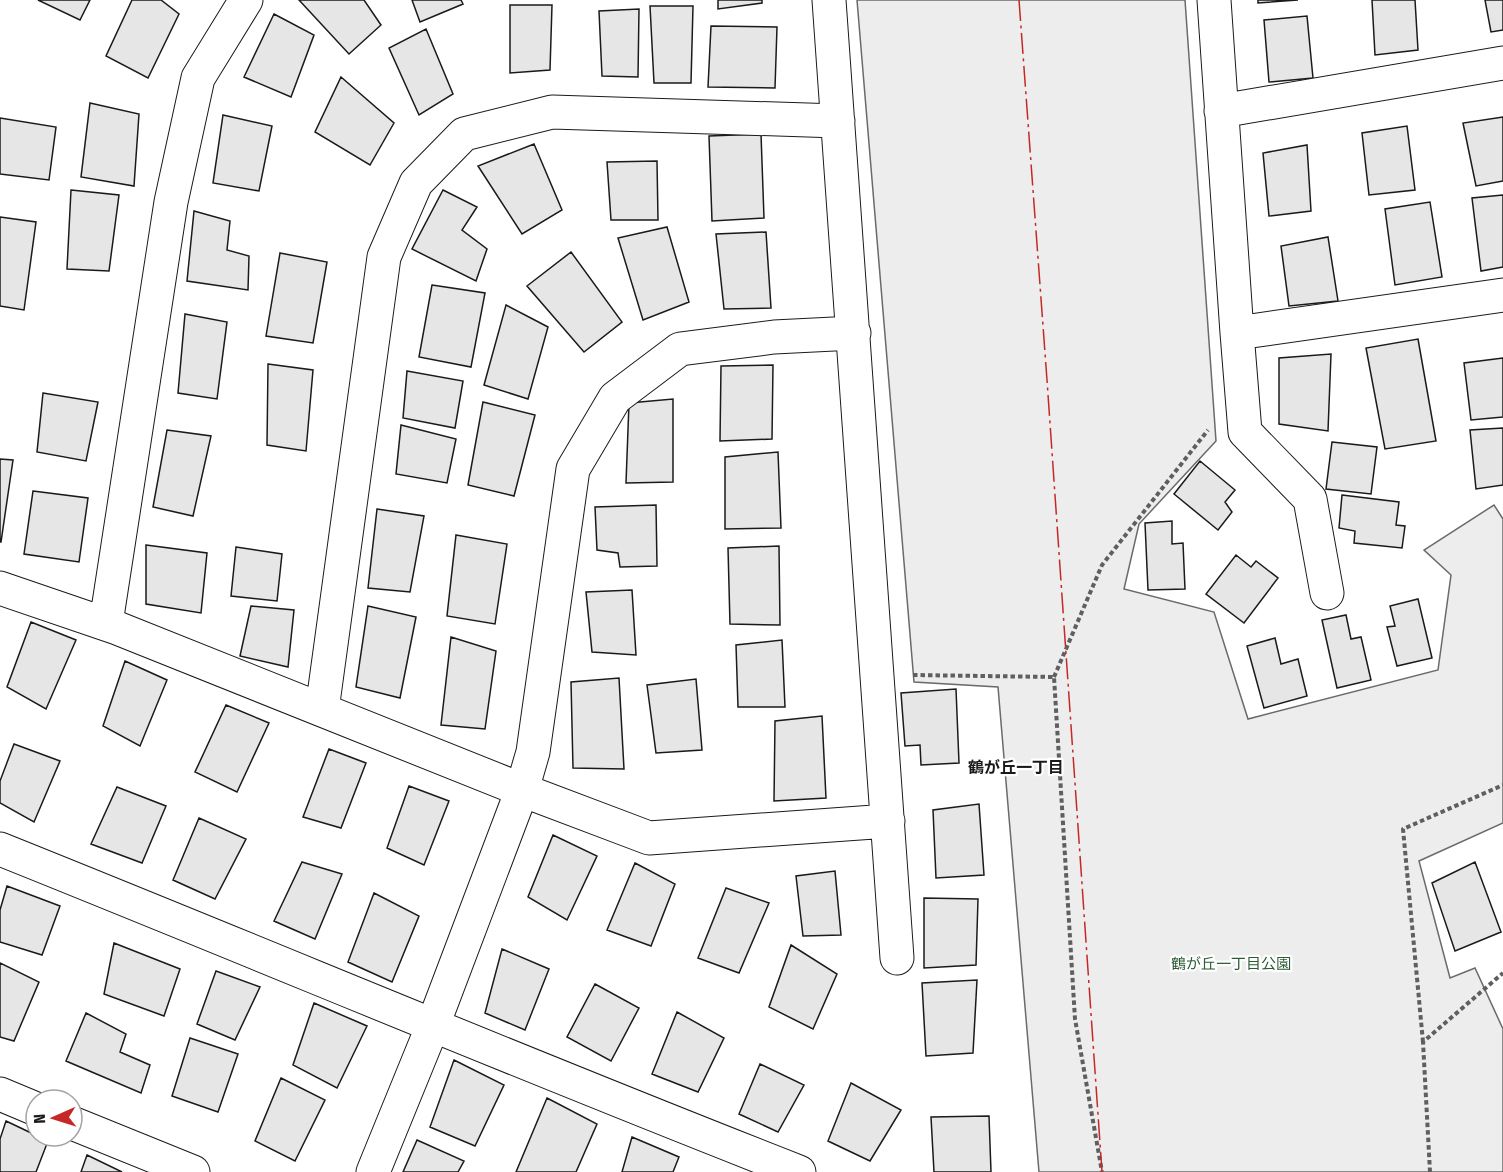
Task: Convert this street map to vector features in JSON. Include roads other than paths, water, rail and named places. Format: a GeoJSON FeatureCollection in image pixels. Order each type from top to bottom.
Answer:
{"type":"FeatureCollection","features":[{"type":"Feature","properties":{"kind":"street"},"geometry":{"type":"LineString","coordinates":[[106,624],[171,202],[195,89],[198,78],[246,0]]}},
{"type":"Feature","properties":{"kind":"street"},"geometry":{"type":"LineString","coordinates":[[829,0],[897,958]]}},
{"type":"Feature","properties":{"kind":"street"},"geometry":{"type":"LineString","coordinates":[[1214,0],[1245,432],[1310,499],[1327,593]]}},
{"type":"Feature","properties":{"kind":"street"},"geometry":{"type":"LineString","coordinates":[[1221,111],[1503,63]]}},
{"type":"Feature","properties":{"kind":"street"},"geometry":{"type":"LineString","coordinates":[[322,710],[384,257],[416,183],[464,134],[552,112],[838,122]]}},
{"type":"Feature","properties":{"kind":"street"},"geometry":{"type":"LineString","coordinates":[[1237,333],[1503,295]]}},
{"type":"Feature","properties":{"kind":"street"},"geometry":{"type":"LineString","coordinates":[[373,1172],[433,1025],[522,790],[533,752],[573,469],[615,398],[680,349],[774,337],[854,333]]}},
{"type":"Feature","properties":{"kind":"street"},"geometry":{"type":"LineString","coordinates":[[0,588],[106,624],[522,790],[649,838],[888,821]]}},
{"type":"Feature","properties":{"kind":"street"},"geometry":{"type":"LineString","coordinates":[[0,849],[631,1106],[800,1172]]}},
{"type":"Feature","properties":{"kind":"street"},"geometry":{"type":"LineString","coordinates":[[0,1094],[24,1104]]}},
{"type":"Feature","properties":{"kind":"street"},"geometry":{"type":"LineString","coordinates":[[84,1128],[193,1172]]}},
{"type":"Feature","properties":{"kind":"district","name":"鶴が丘一丁目"},"geometry":{"type":"Point","coordinates":[1016,767]}},
{"type":"Feature","properties":{"kind":"park label","name":"鶴が丘一丁目公園"},"geometry":{"type":"Point","coordinates":[1231,964]}}]}
